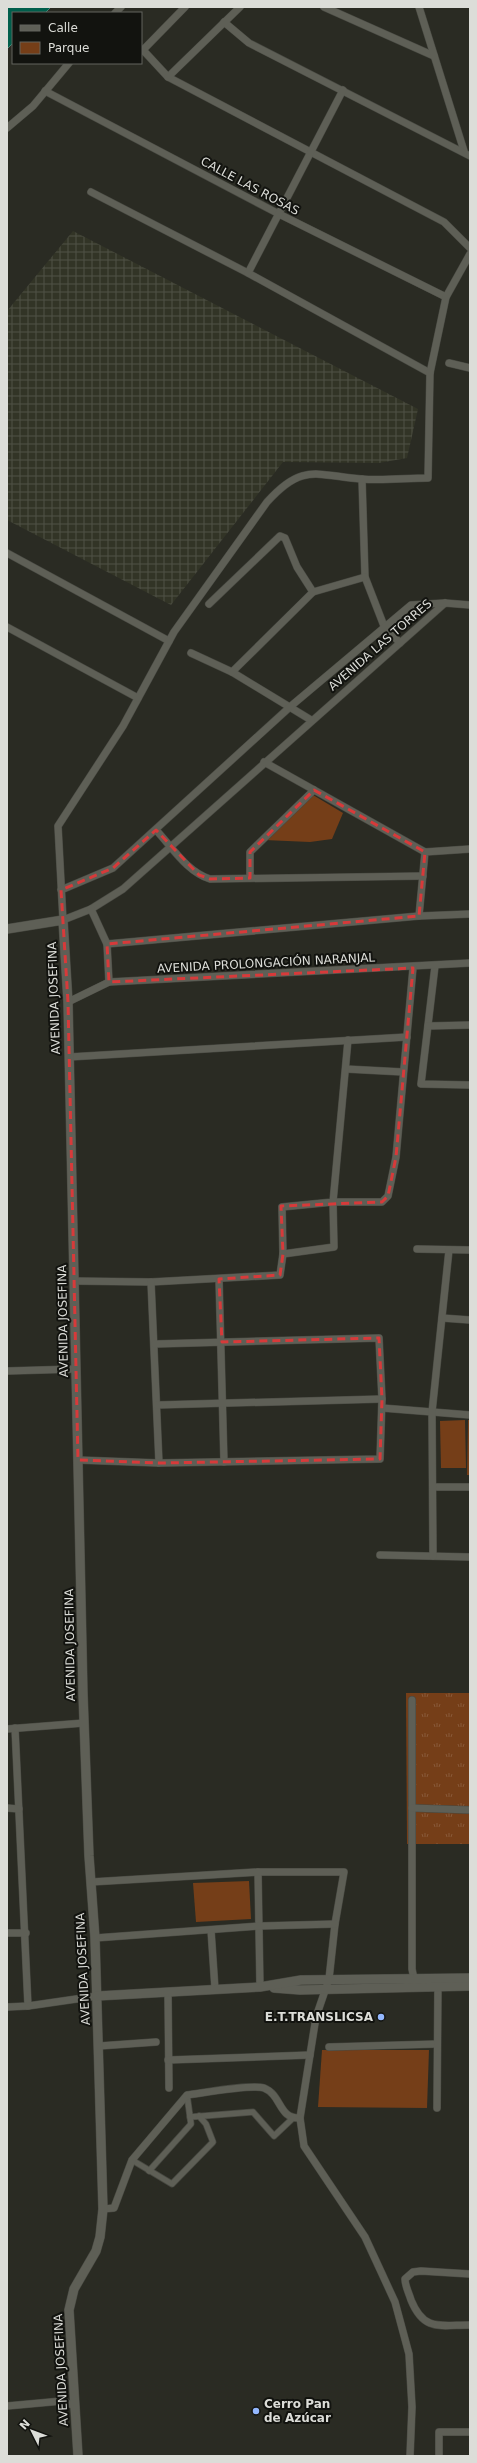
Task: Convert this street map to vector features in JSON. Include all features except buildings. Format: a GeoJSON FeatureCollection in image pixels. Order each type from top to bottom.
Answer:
{"type":"FeatureCollection","features":[{"type":"Feature","properties":{"kind":"street"},"geometry":{"type":"LineString","coordinates":[[185,7],[143,50],[168,77],[444,222],[470,248]]}},
{"type":"Feature","properties":{"kind":"street"},"geometry":{"type":"LineString","coordinates":[[168,77],[240,7]]}},
{"type":"Feature","properties":{"kind":"street"},"geometry":{"type":"LineString","coordinates":[[324,7],[434,56]]}},
{"type":"Feature","properties":{"kind":"street"},"geometry":{"type":"LineString","coordinates":[[419,7],[467,153]]}},
{"type":"Feature","properties":{"kind":"street"},"geometry":{"type":"LineString","coordinates":[[224,22],[249,42],[467,153]]}},
{"type":"Feature","properties":{"kind":"street"},"geometry":{"type":"LineString","coordinates":[[7,128],[33,106],[68,64]]}},
{"type":"Feature","properties":{"kind":"street"},"geometry":{"type":"LineString","coordinates":[[248,273],[342,90]]}},
{"type":"Feature","properties":{"kind":"street","name":"CALLE LAS ROSAS"},"geometry":{"type":"LineString","coordinates":[[45,91],[279,214],[446,297]]}},
{"type":"Feature","properties":{"kind":"street"},"geometry":{"type":"LineString","coordinates":[[91,192],[248,273],[430,373]]}},
{"type":"Feature","properties":{"kind":"street"},"geometry":{"type":"LineString","coordinates":[[7,627],[138,698],[169,641],[276,492],[296,477],[311,472],[362,479],[428,478],[430,373],[446,297],[470,254]]}},
{"type":"Feature","properties":{"kind":"street"},"geometry":{"type":"LineString","coordinates":[[449,363],[470,368]]}},
{"type":"Feature","properties":{"kind":"street"},"geometry":{"type":"LineString","coordinates":[[362,479],[365,576],[384,626],[400,643]]}},
{"type":"Feature","properties":{"kind":"street"},"geometry":{"type":"LineString","coordinates":[[209,604],[280,536],[285,538],[297,567],[313,592]]}},
{"type":"Feature","properties":{"kind":"street"},"geometry":{"type":"LineString","coordinates":[[7,553],[169,641]]}},
{"type":"Feature","properties":{"kind":"street"},"geometry":{"type":"LineString","coordinates":[[232,672],[313,592],[365,576]]}},
{"type":"Feature","properties":{"kind":"street"},"geometry":{"type":"LineString","coordinates":[[445,602],[470,605]]}},
{"type":"Feature","properties":{"kind":"street","name":"AVENIDA LAS TORRES"},"geometry":{"type":"LineString","coordinates":[[61,890],[113,868],[291,706],[411,604],[445,602]]}},
{"type":"Feature","properties":{"kind":"street","name":"AVENIDA LAS TORRES"},"geometry":{"type":"LineString","coordinates":[[63,920],[91,909],[123,889],[445,602]]}},
{"type":"Feature","properties":{"kind":"street"},"geometry":{"type":"LineString","coordinates":[[192,653],[232,672],[291,706],[311,720]]}},
{"type":"Feature","properties":{"kind":"street","name":"AVENIDA JOSEFINA"},"geometry":{"type":"LineString","coordinates":[[78,2456],[69,2310],[74,2289],[96,2250],[100,2237],[103,2209],[95,1938],[84,1723],[68,1002],[58,826],[123,726],[138,698]]}},
{"type":"Feature","properties":{"kind":"street"},"geometry":{"type":"LineString","coordinates":[[264,762],[425,852],[470,849]]}},
{"type":"Feature","properties":{"kind":"street"},"geometry":{"type":"LineString","coordinates":[[250,878],[250,852],[314,790]]}},
{"type":"Feature","properties":{"kind":"street"},"geometry":{"type":"LineString","coordinates":[[156,830],[198,875],[210,879],[423,876]]}},
{"type":"Feature","properties":{"kind":"street"},"geometry":{"type":"LineString","coordinates":[[419,916],[425,852]]}},
{"type":"Feature","properties":{"kind":"street"},"geometry":{"type":"LineString","coordinates":[[91,909],[107,944],[109,982]]}},
{"type":"Feature","properties":{"kind":"street"},"geometry":{"type":"LineString","coordinates":[[107,944],[419,916],[470,914]]}},
{"type":"Feature","properties":{"kind":"street"},"geometry":{"type":"LineString","coordinates":[[7,929],[63,920]]}},
{"type":"Feature","properties":{"kind":"street","name":"AVENIDA PROLONGACIÓN NARANJAL"},"geometry":{"type":"LineString","coordinates":[[68,1002],[109,982],[414,968],[470,963]]}},
{"type":"Feature","properties":{"kind":"street"},"geometry":{"type":"LineString","coordinates":[[435,966],[421,1084],[470,1085]]}},
{"type":"Feature","properties":{"kind":"street"},"geometry":{"type":"LineString","coordinates":[[74,1281],[151,1282],[278,1276],[282,1272],[282,1207],[333,1202],[382,1202],[388,1196],[396,1157],[414,968]]}},
{"type":"Feature","properties":{"kind":"street"},"geometry":{"type":"LineString","coordinates":[[428,1026],[470,1025]]}},
{"type":"Feature","properties":{"kind":"street"},"geometry":{"type":"LineString","coordinates":[[69,1057],[407,1037]]}},
{"type":"Feature","properties":{"kind":"street"},"geometry":{"type":"LineString","coordinates":[[283,1254],[334,1247],[333,1202],[348,1040]]}},
{"type":"Feature","properties":{"kind":"street"},"geometry":{"type":"LineString","coordinates":[[346,1069],[403,1072]]}},
{"type":"Feature","properties":{"kind":"street"},"geometry":{"type":"LineString","coordinates":[[417,1249],[470,1250]]}},
{"type":"Feature","properties":{"kind":"street"},"geometry":{"type":"LineString","coordinates":[[433,1556],[434,1487],[432,1412],[449,1250]]}},
{"type":"Feature","properties":{"kind":"street"},"geometry":{"type":"LineString","coordinates":[[219,1279],[222,1342],[224,1462]]}},
{"type":"Feature","properties":{"kind":"street"},"geometry":{"type":"LineString","coordinates":[[151,1282],[155,1344],[159,1463]]}},
{"type":"Feature","properties":{"kind":"street"},"geometry":{"type":"LineString","coordinates":[[442,1318],[470,1320]]}},
{"type":"Feature","properties":{"kind":"street"},"geometry":{"type":"LineString","coordinates":[[78,1460],[159,1463],[380,1459],[382,1399],[379,1338],[155,1344]]}},
{"type":"Feature","properties":{"kind":"street"},"geometry":{"type":"LineString","coordinates":[[7,1371],[76,1370]]}},
{"type":"Feature","properties":{"kind":"street"},"geometry":{"type":"LineString","coordinates":[[157,1405],[382,1399]]}},
{"type":"Feature","properties":{"kind":"street"},"geometry":{"type":"LineString","coordinates":[[382,1408],[470,1415]]}},
{"type":"Feature","properties":{"kind":"street"},"geometry":{"type":"LineString","coordinates":[[434,1487],[470,1486]]}},
{"type":"Feature","properties":{"kind":"street"},"geometry":{"type":"LineString","coordinates":[[380,1555],[470,1557]]}},
{"type":"Feature","properties":{"kind":"street"},"geometry":{"type":"LineString","coordinates":[[412,1700],[412,1969],[415,1982]]}},
{"type":"Feature","properties":{"kind":"street"},"geometry":{"type":"LineString","coordinates":[[28,2006],[26,1933],[19,1809],[11,1729],[84,1723]]}},
{"type":"Feature","properties":{"kind":"street"},"geometry":{"type":"LineString","coordinates":[[7,1808],[19,1809]]}},
{"type":"Feature","properties":{"kind":"street"},"geometry":{"type":"LineString","coordinates":[[412,1808],[470,1810]]}},
{"type":"Feature","properties":{"kind":"street"},"geometry":{"type":"LineString","coordinates":[[258,1872],[260,1987]]}},
{"type":"Feature","properties":{"kind":"street"},"geometry":{"type":"LineString","coordinates":[[91,1882],[258,1872],[344,1872],[335,1924],[329,1979],[316,2017],[300,2118],[304,2146],[365,2237],[395,2302],[409,2354],[412,2407],[410,2456]]}},
{"type":"Feature","properties":{"kind":"street"},"geometry":{"type":"LineString","coordinates":[[95,1938],[260,1926],[335,1924]]}},
{"type":"Feature","properties":{"kind":"street"},"geometry":{"type":"LineString","coordinates":[[211,1930],[215,1989]]}},
{"type":"Feature","properties":{"kind":"street"},"geometry":{"type":"LineString","coordinates":[[7,1933],[26,1933]]}},
{"type":"Feature","properties":{"kind":"street"},"geometry":{"type":"LineString","coordinates":[[260,1987],[302,1980],[329,1979],[438,1982],[470,1978]]}},
{"type":"Feature","properties":{"kind":"street"},"geometry":{"type":"LineString","coordinates":[[7,2007],[28,2006],[97,1996],[260,1987],[300,1990],[326,1989],[415,1982]]}},
{"type":"Feature","properties":{"kind":"street"},"geometry":{"type":"LineString","coordinates":[[438,1982],[470,1986]]}},
{"type":"Feature","properties":{"kind":"street"},"geometry":{"type":"LineString","coordinates":[[436,2108],[438,1982]]}},
{"type":"Feature","properties":{"kind":"street"},"geometry":{"type":"LineString","coordinates":[[168,1993],[169,2088]]}},
{"type":"Feature","properties":{"kind":"street"},"geometry":{"type":"LineString","coordinates":[[99,2046],[156,2042]]}},
{"type":"Feature","properties":{"kind":"street"},"geometry":{"type":"LineString","coordinates":[[329,2047],[437,2044]]}},
{"type":"Feature","properties":{"kind":"street"},"geometry":{"type":"LineString","coordinates":[[168,2060],[310,2056]]}},
{"type":"Feature","properties":{"kind":"street"},"geometry":{"type":"LineString","coordinates":[[103,2209],[111,2209],[117,2204],[125,2174],[132,2160],[187,2095],[260,2087],[271,2093],[287,2116],[292,2119]]}},
{"type":"Feature","properties":{"kind":"street"},"geometry":{"type":"LineString","coordinates":[[149,2171],[191,2124],[187,2095]]}},
{"type":"Feature","properties":{"kind":"street"},"geometry":{"type":"LineString","coordinates":[[190,2117],[253,2112],[274,2136],[292,2119],[300,2118]]}},
{"type":"Feature","properties":{"kind":"street"},"geometry":{"type":"LineString","coordinates":[[132,2160],[172,2184],[213,2142],[206,2124],[199,2116]]}},
{"type":"Feature","properties":{"kind":"street"},"geometry":{"type":"LineString","coordinates":[[470,2274],[421,2271],[413,2272],[405,2279],[413,2305],[425,2322],[431,2325],[470,2325]]}},
{"type":"Feature","properties":{"kind":"street"},"geometry":{"type":"LineString","coordinates":[[7,2406],[62,2401],[75,2406]]}},
{"type":"Feature","properties":{"kind":"street"},"geometry":{"type":"LineString","coordinates":[[439,2456],[439,2432],[470,2432]]}},
{"type":"Feature","properties":{"kind":"highlighted area"},"geometry":{"type":"Polygon","coordinates":[[[314,790],[425,852],[419,916],[107,944],[109,982],[413,968],[396,1157],[388,1196],[382,1202],[281,1206],[283,1254],[280,1275],[219,1279],[222,1342],[379,1338],[382,1399],[380,1459],[159,1463],[78,1460],[68,1002],[61,890],[113,868],[156,830],[199,875],[210,879],[250,878],[250,852],[314,790]]]}},
{"type":"Feature","properties":{"kind":"shaded area"},"geometry":{"type":"Polygon","coordinates":[[[7,7],[51,7],[46,12],[12,12],[12,44],[7,49],[7,7]]]}},
{"type":"Feature","properties":{"kind":"shaded area"},"geometry":{"type":"Polygon","coordinates":[[[73,231],[418,409],[407,458],[379,463],[283,462],[171,605],[7,520],[7,311],[73,231]]]}},
{"type":"Feature","properties":{"kind":"green space"},"geometry":{"type":"Polygon","coordinates":[[[313,795],[343,813],[332,839],[310,842],[264,840],[313,795]]]}},
{"type":"Feature","properties":{"kind":"green space"},"geometry":{"type":"Polygon","coordinates":[[[465,1420],[466,1468],[441,1468],[440,1421],[465,1420]]]}},
{"type":"Feature","properties":{"kind":"green space"},"geometry":{"type":"Polygon","coordinates":[[[468,1420],[470,1420],[470,1475],[467,1475],[468,1420]]]}},
{"type":"Feature","properties":{"kind":"green space"},"geometry":{"type":"Polygon","coordinates":[[[406,1693],[470,1693],[470,1844],[407,1844],[406,1693]]]}},
{"type":"Feature","properties":{"kind":"green space"},"geometry":{"type":"Polygon","coordinates":[[[249,1881],[251,1919],[196,1922],[193,1883],[249,1881]]]}},
{"type":"Feature","properties":{"kind":"green space"},"geometry":{"type":"Polygon","coordinates":[[[322,2050],[429,2050],[427,2108],[318,2107],[322,2050]]]}},
{"type":"Feature","properties":{"kind":"place","name":"E.T.TRANSLICSA"},"geometry":{"type":"Point","coordinates":[381,2017]}},
{"type":"Feature","properties":{"kind":"place","name":"Cerro Pan de Azúcar"},"geometry":{"type":"Point","coordinates":[256,2411]}}]}
